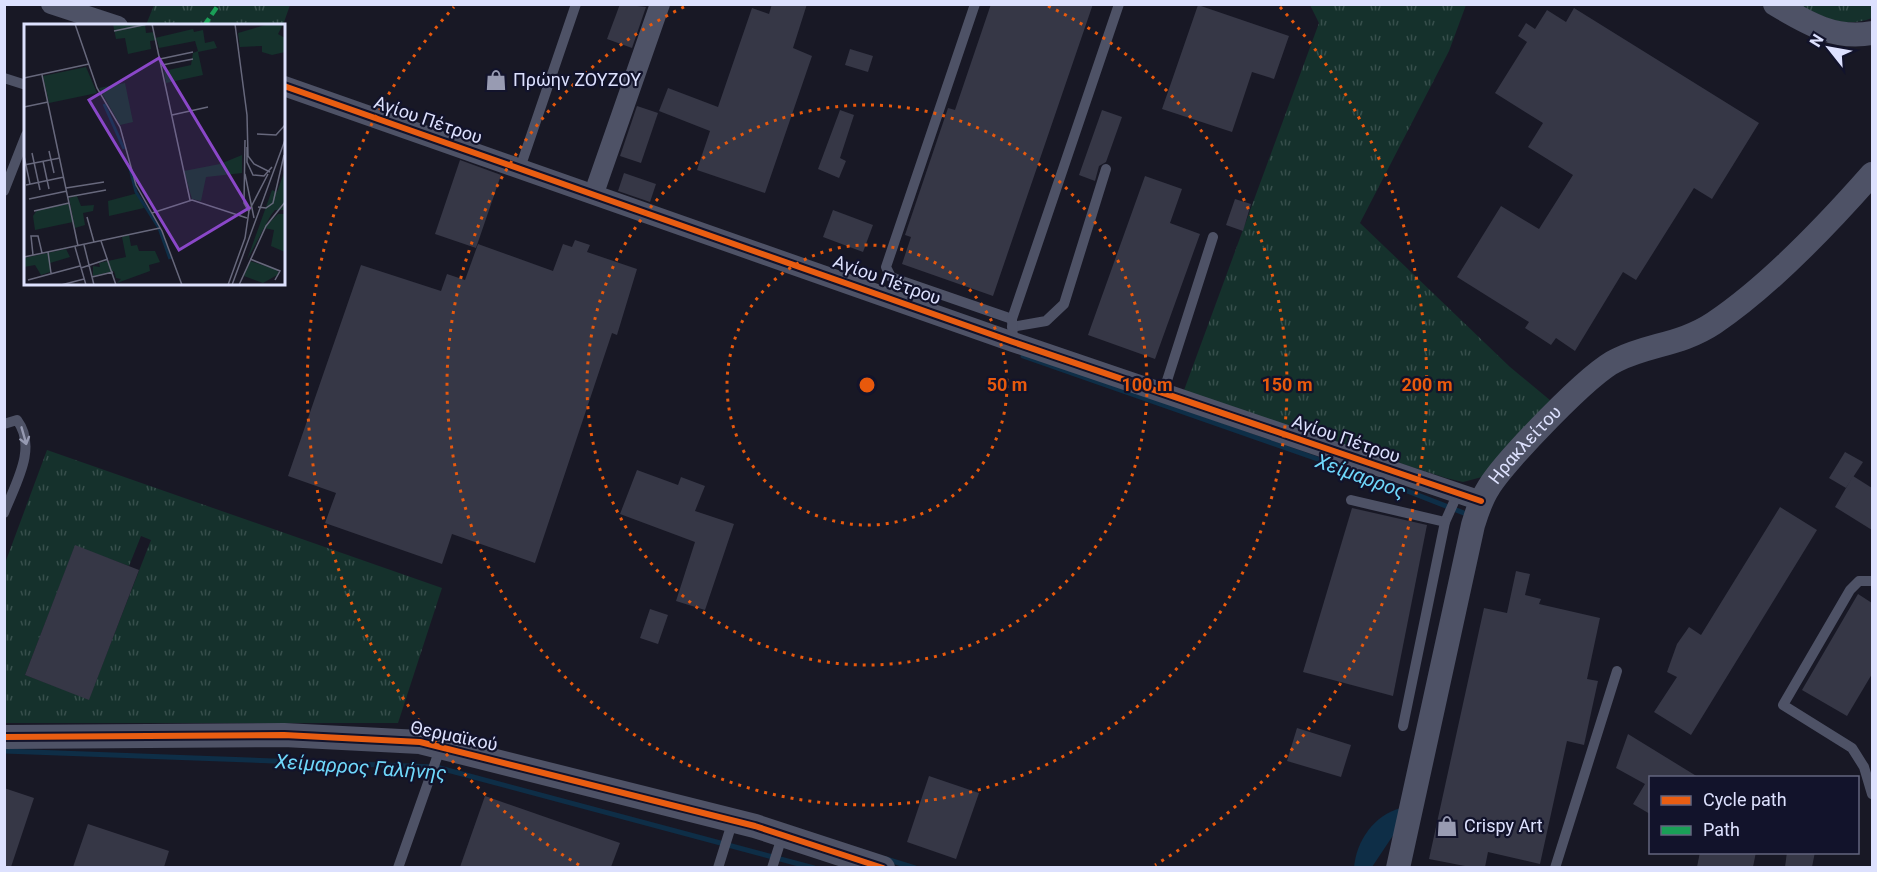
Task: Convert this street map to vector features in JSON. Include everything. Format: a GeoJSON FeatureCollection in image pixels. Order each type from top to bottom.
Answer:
{"type":"FeatureCollection","features":[{"type":"Feature","properties":{"kind":"street"},"geometry":{"type":"LineString","coordinates":[[51,4],[86,10],[114,24]]}},
{"type":"Feature","properties":{"kind":"street"},"geometry":{"type":"LineString","coordinates":[[594,193],[660,4]]}},
{"type":"Feature","properties":{"kind":"street"},"geometry":{"type":"LineString","coordinates":[[1775,4],[1831,33],[1845,36],[1872,33]]}},
{"type":"Feature","properties":{"kind":"street","name":"Αγίου Πέτρου"},"geometry":{"type":"LineString","coordinates":[[285,86],[594,193],[1012,329],[1163,393],[1481,501]]}},
{"type":"Feature","properties":{"kind":"street","name":"Ηρακλείτου"},"geometry":{"type":"LineString","coordinates":[[1398,867],[1473,525],[1481,501],[1506,464],[1599,372],[1624,356],[1685,339],[1730,311],[1822,227],[1872,174]]}},
{"type":"Feature","properties":{"kind":"street","name":"Θερμαϊκού"},"geometry":{"type":"LineString","coordinates":[[4,737],[284,735],[393,739],[441,746],[734,820],[883,867]]}},
{"type":"Feature","properties":{"kind":"lane"},"geometry":{"type":"LineString","coordinates":[[520,168],[576,4]]}},
{"type":"Feature","properties":{"kind":"lane"},"geometry":{"type":"LineString","coordinates":[[975,4],[886,267],[891,277],[1012,329],[1046,321],[1064,304],[1106,169]]}},
{"type":"Feature","properties":{"kind":"lane"},"geometry":{"type":"LineString","coordinates":[[1012,329],[1119,4]]}},
{"type":"Feature","properties":{"kind":"lane"},"geometry":{"type":"LineString","coordinates":[[4,78],[24,84]]}},
{"type":"Feature","properties":{"kind":"lane"},"geometry":{"type":"LineString","coordinates":[[4,191],[24,140]]}},
{"type":"Feature","properties":{"kind":"lane"},"geometry":{"type":"LineString","coordinates":[[1163,393],[1213,237]]}},
{"type":"Feature","properties":{"kind":"lane"},"geometry":{"type":"LineString","coordinates":[[4,424],[17,420],[27,444],[25,459],[4,513]]}},
{"type":"Feature","properties":{"kind":"lane"},"geometry":{"type":"LineString","coordinates":[[1403,726],[1445,522],[1458,493]]}},
{"type":"Feature","properties":{"kind":"lane"},"geometry":{"type":"LineString","coordinates":[[1351,500],[1445,522]]}},
{"type":"Feature","properties":{"kind":"lane"},"geometry":{"type":"LineString","coordinates":[[1872,581],[1859,580],[1850,590],[1783,705],[1786,710],[1852,748],[1866,773],[1872,794]]}},
{"type":"Feature","properties":{"kind":"lane"},"geometry":{"type":"LineString","coordinates":[[1556,867],[1617,671]]}},
{"type":"Feature","properties":{"kind":"lane"},"geometry":{"type":"LineString","coordinates":[[398,867],[441,746]]}},
{"type":"Feature","properties":{"kind":"lane"},"geometry":{"type":"LineString","coordinates":[[718,867],[734,820]]}},
{"type":"Feature","properties":{"kind":"lane"},"geometry":{"type":"LineString","coordinates":[[772,867],[783,834]]}},
{"type":"Feature","properties":{"kind":"green space"},"geometry":{"type":"Polygon","coordinates":[[[154,4],[290,5],[283,24],[146,24],[154,4]]]}},
{"type":"Feature","properties":{"kind":"green space"},"geometry":{"type":"Polygon","coordinates":[[[1310,5],[1466,5],[1449,51],[1360,223],[1510,367],[1551,401],[1482,477],[1463,482],[1446,478],[1183,393],[1319,23],[1310,5]]]}},
{"type":"Feature","properties":{"kind":"green space"},"geometry":{"type":"Polygon","coordinates":[[[1799,5],[1872,5],[1872,18],[1843,22],[1799,5]]]}},
{"type":"Feature","properties":{"kind":"green space"},"geometry":{"type":"Polygon","coordinates":[[[47,450],[442,588],[398,723],[5,723],[4,566],[47,450]],[[141,536],[129,566],[75,546],[25,675],[89,699],[151,540],[141,536]]]}},
{"type":"Feature","properties":{"kind":"water"},"geometry":{"type":"Polygon","coordinates":[[[1401,808],[1396,831],[1372,867],[1354,868],[1358,848],[1368,830],[1391,811],[1401,808]]]}},
{"type":"Feature","properties":{"kind":"building"},"geometry":{"type":"Polygon","coordinates":[[[620,4],[646,7],[632,48],[607,39],[620,4]]]}},
{"type":"Feature","properties":{"kind":"building"},"geometry":{"type":"Polygon","coordinates":[[[772,4],[807,4],[793,48],[812,56],[765,193],[697,170],[710,131],[659,111],[668,88],[718,107],[752,8],[769,14],[772,4]]]}},
{"type":"Feature","properties":{"kind":"building"},"geometry":{"type":"Polygon","coordinates":[[[991,4],[1093,4],[993,296],[902,264],[911,237],[905,235],[948,108],[955,110],[991,4]]]}},
{"type":"Feature","properties":{"kind":"building"},"geometry":{"type":"Polygon","coordinates":[[[1198,5],[1289,36],[1274,79],[1252,72],[1232,132],[1162,109],[1198,5]]]}},
{"type":"Feature","properties":{"kind":"building"},"geometry":{"type":"Polygon","coordinates":[[[1574,8],[1759,123],[1712,199],[1694,188],[1636,280],[1623,272],[1575,351],[1556,338],[1551,345],[1525,328],[1529,322],[1457,277],[1501,206],[1539,229],[1573,175],[1528,147],[1543,123],[1495,93],[1527,42],[1518,36],[1526,23],[1535,29],[1547,10],[1566,22],[1574,8]]]}},
{"type":"Feature","properties":{"kind":"building"},"geometry":{"type":"Polygon","coordinates":[[[850,49],[873,56],[868,72],[845,65],[850,49]]]}},
{"type":"Feature","properties":{"kind":"building"},"geometry":{"type":"Polygon","coordinates":[[[637,106],[658,113],[641,163],[620,156],[637,106]]]}},
{"type":"Feature","properties":{"kind":"building"},"geometry":{"type":"Polygon","coordinates":[[[840,110],[854,115],[840,158],[846,161],[839,178],[818,169],[840,110]]]}},
{"type":"Feature","properties":{"kind":"building"},"geometry":{"type":"Polygon","coordinates":[[[1102,110],[1122,117],[1106,162],[1099,166],[1095,181],[1079,175],[1102,110]]]}},
{"type":"Feature","properties":{"kind":"building"},"geometry":{"type":"Polygon","coordinates":[[[460,160],[501,175],[476,248],[435,234],[460,160]]]}},
{"type":"Feature","properties":{"kind":"building"},"geometry":{"type":"Polygon","coordinates":[[[624,173],[656,184],[650,202],[618,191],[624,173]]]}},
{"type":"Feature","properties":{"kind":"building"},"geometry":{"type":"Polygon","coordinates":[[[1145,176],[1182,189],[1170,223],[1200,234],[1155,359],[1088,335],[1145,176]]]}},
{"type":"Feature","properties":{"kind":"building"},"geometry":{"type":"Polygon","coordinates":[[[1235,199],[1251,204],[1243,231],[1226,225],[1235,199]]]}},
{"type":"Feature","properties":{"kind":"building"},"geometry":{"type":"Polygon","coordinates":[[[833,210],[873,225],[863,252],[823,237],[833,210]]]}},
{"type":"Feature","properties":{"kind":"building"},"geometry":{"type":"Polygon","coordinates":[[[575,240],[590,245],[587,252],[637,269],[617,335],[612,333],[535,563],[452,534],[442,564],[325,523],[336,493],[288,476],[361,265],[441,291],[447,274],[465,280],[478,244],[553,271],[563,244],[572,247],[575,240]]]}},
{"type":"Feature","properties":{"kind":"building"},"geometry":{"type":"Polygon","coordinates":[[[1845,452],[1863,462],[1846,488],[1829,478],[1845,452]]]}},
{"type":"Feature","properties":{"kind":"building"},"geometry":{"type":"Polygon","coordinates":[[[637,470],[678,485],[681,477],[705,486],[695,511],[734,524],[705,610],[676,601],[695,542],[620,514],[637,470]]]}},
{"type":"Feature","properties":{"kind":"building"},"geometry":{"type":"Polygon","coordinates":[[[1853,476],[1872,488],[1872,530],[1835,507],[1853,476]]]}},
{"type":"Feature","properties":{"kind":"building"},"geometry":{"type":"Polygon","coordinates":[[[1780,507],[1817,530],[1691,735],[1654,712],[1677,677],[1667,672],[1677,644],[1689,627],[1701,635],[1780,507]]]}},
{"type":"Feature","properties":{"kind":"building"},"geometry":{"type":"Polygon","coordinates":[[[1352,508],[1427,525],[1393,696],[1303,672],[1352,508]]]}},
{"type":"Feature","properties":{"kind":"building"},"geometry":{"type":"Polygon","coordinates":[[[75,545],[139,570],[89,700],[25,675],[75,545]]]}},
{"type":"Feature","properties":{"kind":"building"},"geometry":{"type":"Polygon","coordinates":[[[1516,571],[1530,574],[1525,595],[1541,599],[1539,604],[1600,618],[1587,679],[1598,681],[1584,745],[1567,741],[1540,864],[1488,852],[1485,867],[1470,867],[1429,859],[1484,608],[1507,613],[1516,571]]]}},
{"type":"Feature","properties":{"kind":"building"},"geometry":{"type":"Polygon","coordinates":[[[1858,594],[1872,603],[1872,674],[1847,716],[1802,690],[1858,594]]]}},
{"type":"Feature","properties":{"kind":"building"},"geometry":{"type":"Polygon","coordinates":[[[650,609],[668,615],[658,644],[640,638],[650,609]]]}},
{"type":"Feature","properties":{"kind":"building"},"geometry":{"type":"Polygon","coordinates":[[[1297,728],[1351,745],[1341,777],[1287,761],[1297,728]]]}},
{"type":"Feature","properties":{"kind":"building"},"geometry":{"type":"Polygon","coordinates":[[[1628,734],[1696,776],[1649,776],[1649,813],[1633,804],[1645,784],[1616,768],[1628,734]]]}},
{"type":"Feature","properties":{"kind":"building"},"geometry":{"type":"Polygon","coordinates":[[[929,776],[979,793],[956,859],[907,842],[929,776]]]}},
{"type":"Feature","properties":{"kind":"building"},"geometry":{"type":"Polygon","coordinates":[[[4,788],[34,798],[11,867],[4,867],[4,788]]]}},
{"type":"Feature","properties":{"kind":"building"},"geometry":{"type":"Polygon","coordinates":[[[485,796],[620,843],[611,867],[460,867],[485,796]]]}},
{"type":"Feature","properties":{"kind":"building"},"geometry":{"type":"Polygon","coordinates":[[[88,824],[169,851],[164,867],[73,867],[88,824]]]}},
{"type":"Feature","properties":{"kind":"building"},"geometry":{"type":"Polygon","coordinates":[[[1700,854],[1756,854],[1753,867],[1697,867],[1700,854]]]}},
{"type":"Feature","properties":{"kind":"building"},"geometry":{"type":"Polygon","coordinates":[[[1787,854],[1815,854],[1812,867],[1785,867],[1787,854]]]}},
{"type":"Feature","properties":{"kind":"waterway","name":"Χείμαρρος"},"geometry":{"type":"LineString","coordinates":[[1023,356],[1392,485],[1469,515]]}},
{"type":"Feature","properties":{"kind":"waterway","name":"Χείμαρρος Γαλήνης"},"geometry":{"type":"LineString","coordinates":[[4,751],[436,767],[814,868]]}},
{"type":"Feature","properties":{"kind":"waterway","name":"Χείμαρρος Γαλήνης"},"geometry":{"type":"LineString","coordinates":[[886,859],[915,868]]}},
{"type":"Feature","properties":{"kind":"marked path"},"geometry":{"type":"LineString","coordinates":[[205,24],[219,4]]}},
{"type":"Feature","properties":{"kind":"cycle path"},"geometry":{"type":"LineString","coordinates":[[285,86],[1013,342],[1481,501]]}},
{"type":"Feature","properties":{"kind":"cycle path"},"geometry":{"type":"LineString","coordinates":[[4,737],[284,735],[420,742],[755,826],[883,868]]}},
{"type":"Feature","properties":{"kind":"place","name":"Πρώην ΖΟΥΖΟΥ"},"geometry":{"type":"Point","coordinates":[496,80]}},
{"type":"Feature","properties":{"kind":"place","name":"Crispy Art"},"geometry":{"type":"Point","coordinates":[1447,826]}}]}
